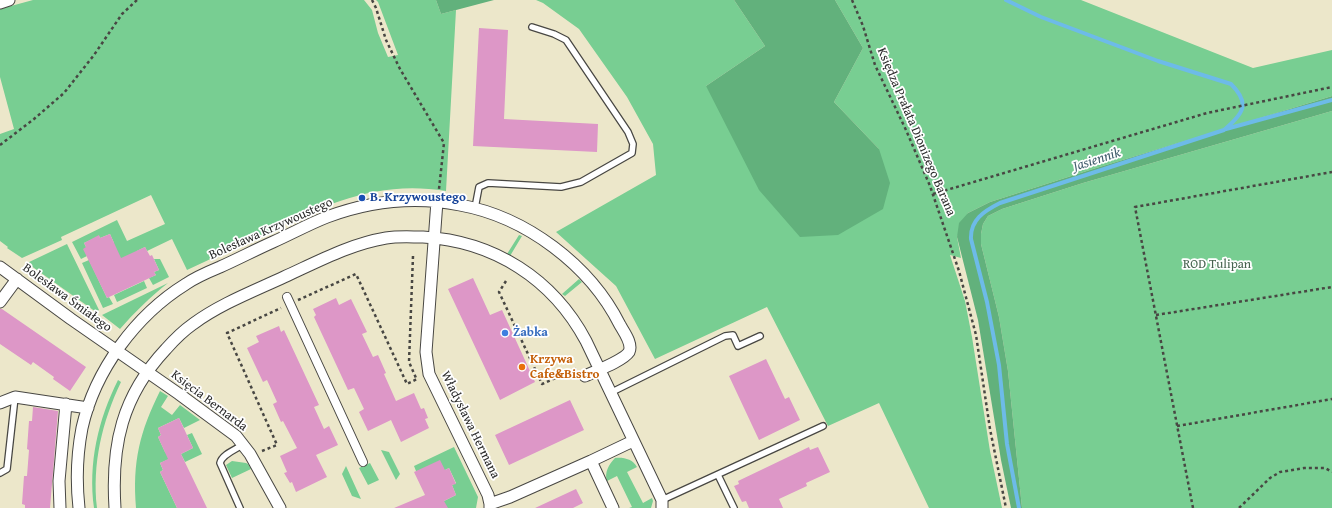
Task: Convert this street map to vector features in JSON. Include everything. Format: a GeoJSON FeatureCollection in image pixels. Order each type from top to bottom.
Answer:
{"type":"FeatureCollection","features":[{"type":"Feature","properties":{"kind":"street"},"geometry":{"type":"LineString","coordinates":[[0,3],[9,0]]}},
{"type":"Feature","properties":{"kind":"street","name":"Bolesława Krzywoustego"},"geometry":{"type":"LineString","coordinates":[[78,508],[77,469],[83,427],[88,408],[106,368],[136,327],[159,303],[193,280],[326,218],[364,206],[383,202],[406,200],[438,201],[475,208],[524,228],[544,240],[580,269],[616,316],[627,338],[630,347],[627,354],[599,369]]}},
{"type":"Feature","properties":{"kind":"street","name":"Władysława Hermana"},"geometry":{"type":"LineString","coordinates":[[438,201],[426,352],[429,374],[488,495],[490,506],[592,461],[633,441]]}},
{"type":"Feature","properties":{"kind":"street"},"geometry":{"type":"LineString","coordinates":[[115,508],[114,471],[116,448],[128,406],[147,372],[180,334],[205,315],[336,253],[388,237],[434,238],[468,245],[497,256],[528,273],[544,286],[559,301],[577,325],[662,504]]}},
{"type":"Feature","properties":{"kind":"street","name":"Bolesława Śmiałego"},"geometry":{"type":"LineString","coordinates":[[0,267],[71,320],[117,351]]}},
{"type":"Feature","properties":{"kind":"street"},"geometry":{"type":"LineString","coordinates":[[0,302],[17,279]]}},
{"type":"Feature","properties":{"kind":"street"},"geometry":{"type":"LineString","coordinates":[[287,297],[363,462]]}},
{"type":"Feature","properties":{"kind":"street","name":"Księcia Bernarda"},"geometry":{"type":"LineString","coordinates":[[117,351],[236,436],[244,444],[280,508]]}},
{"type":"Feature","properties":{"kind":"street"},"geometry":{"type":"LineString","coordinates":[[582,372],[599,369]]}},
{"type":"Feature","properties":{"kind":"street"},"geometry":{"type":"LineString","coordinates":[[0,403],[15,397],[88,408]]}},
{"type":"Feature","properties":{"kind":"street"},"geometry":{"type":"LineString","coordinates":[[60,508],[59,481],[66,404]]}},
{"type":"Feature","properties":{"kind":"street"},"geometry":{"type":"LineString","coordinates":[[592,461],[613,508]]}},
{"type":"Feature","properties":{"kind":"lane"},"geometry":{"type":"LineString","coordinates":[[475,208],[479,187],[488,183],[561,187],[581,182],[632,153],[633,144],[628,132],[566,40],[532,27]]}},
{"type":"Feature","properties":{"kind":"lane"},"geometry":{"type":"LineString","coordinates":[[610,393],[725,336],[732,335],[738,346],[760,336]]}},
{"type":"Feature","properties":{"kind":"lane"},"geometry":{"type":"LineString","coordinates":[[0,473],[7,470],[15,397]]}},
{"type":"Feature","properties":{"kind":"lane"},"geometry":{"type":"LineString","coordinates":[[662,504],[718,475],[823,426]]}},
{"type":"Feature","properties":{"kind":"lane"},"geometry":{"type":"LineString","coordinates":[[240,508],[220,463],[224,456],[244,444]]}},
{"type":"Feature","properties":{"kind":"lane"},"geometry":{"type":"LineString","coordinates":[[718,475],[734,508]]}},
{"type":"Feature","properties":{"kind":"path"},"geometry":{"type":"LineString","coordinates":[[0,145],[34,119],[64,93],[94,55],[122,14],[137,0]]}},
{"type":"Feature","properties":{"kind":"path"},"geometry":{"type":"LineString","coordinates":[[372,0],[386,40],[400,69],[444,143],[438,201]]}},
{"type":"Feature","properties":{"kind":"path","name":"Księdza Prałata Dionizego Barana"},"geometry":{"type":"LineString","coordinates":[[852,0],[875,65],[906,130],[933,194],[959,271],[976,335],[993,442],[1006,508]]}},
{"type":"Feature","properties":{"kind":"path"},"geometry":{"type":"LineString","coordinates":[[933,194],[1207,113],[1332,87]]}},
{"type":"Feature","properties":{"kind":"path"},"geometry":{"type":"LineString","coordinates":[[1192,508],[1135,207],[1332,172]]}},
{"type":"Feature","properties":{"kind":"path"},"geometry":{"type":"LineString","coordinates":[[506,281],[499,292],[542,384],[582,372]]}},
{"type":"Feature","properties":{"kind":"path"},"geometry":{"type":"LineString","coordinates":[[1156,315],[1332,287]]}},
{"type":"Feature","properties":{"kind":"path"},"geometry":{"type":"LineString","coordinates":[[1177,426],[1332,399]]}},
{"type":"Feature","properties":{"kind":"path"},"geometry":{"type":"LineString","coordinates":[[1241,507],[1270,478],[1280,472],[1304,468],[1325,468],[1332,472]]}},
{"type":"Feature","properties":{"kind":"green space"},"geometry":{"type":"Polygon","coordinates":[[[33,0],[364,0],[372,10],[378,33],[388,57],[398,55],[376,0],[436,0],[441,14],[456,10],[446,191],[422,188],[399,189],[376,191],[355,196],[313,211],[187,270],[172,239],[147,251],[145,247],[137,251],[123,264],[111,244],[114,243],[110,234],[100,238],[99,236],[84,243],[87,256],[81,259],[72,242],[117,220],[127,241],[165,224],[151,195],[61,237],[62,240],[22,258],[7,248],[8,247],[0,241],[0,134],[14,129],[0,77],[0,9],[33,0]]]}},
{"type":"Feature","properties":{"kind":"green space"},"geometry":{"type":"Polygon","coordinates":[[[436,0],[494,0],[441,14],[436,0]]]}},
{"type":"Feature","properties":{"kind":"green space"},"geometry":{"type":"Polygon","coordinates":[[[536,0],[734,0],[765,46],[706,86],[879,149],[834,102],[863,48],[835,0],[1081,0],[1253,68],[1332,50],[1332,96],[990,202],[968,213],[957,237],[961,258],[950,255],[965,301],[990,451],[1002,508],[929,508],[879,403],[828,426],[767,307],[655,359],[616,286],[556,232],[656,175],[653,144],[627,97],[579,29],[543,3],[536,0]]]}},
{"type":"Feature","properties":{"kind":"green space"},"geometry":{"type":"Polygon","coordinates":[[[734,0],[835,0],[863,48],[834,102],[879,149],[890,183],[883,209],[838,235],[800,237],[759,190],[706,86],[765,46],[734,0]]]}},
{"type":"Feature","properties":{"kind":"green space"},"geometry":{"type":"Polygon","coordinates":[[[1332,96],[1332,111],[1083,183],[1002,209],[988,216],[983,224],[981,244],[999,317],[1008,371],[1022,508],[1011,508],[1001,460],[978,320],[957,237],[959,223],[968,213],[990,202],[1332,96]]]}},
{"type":"Feature","properties":{"kind":"green space","name":"ROD Tulipan"},"geometry":{"type":"Polygon","coordinates":[[[1332,111],[1332,508],[1022,508],[1008,371],[999,317],[981,244],[983,224],[988,216],[1002,209],[1083,183],[1332,111]]]}},
{"type":"Feature","properties":{"kind":"green space"},"geometry":{"type":"Polygon","coordinates":[[[519,235],[522,236],[510,256],[507,254],[519,235]]]}},
{"type":"Feature","properties":{"kind":"green space"},"geometry":{"type":"Polygon","coordinates":[[[67,244],[99,310],[96,312],[27,263],[67,244]]]}},
{"type":"Feature","properties":{"kind":"green space"},"geometry":{"type":"Polygon","coordinates":[[[154,259],[160,259],[169,277],[153,285],[149,278],[156,275],[154,272],[159,270],[154,259]]]}},
{"type":"Feature","properties":{"kind":"green space"},"geometry":{"type":"Polygon","coordinates":[[[89,260],[107,298],[109,297],[113,304],[103,308],[82,263],[89,260]]]}},
{"type":"Feature","properties":{"kind":"green space"},"geometry":{"type":"Polygon","coordinates":[[[579,279],[582,282],[565,296],[562,294],[579,279]]]}},
{"type":"Feature","properties":{"kind":"green space"},"geometry":{"type":"Polygon","coordinates":[[[144,281],[147,288],[117,302],[114,295],[144,281]]]}},
{"type":"Feature","properties":{"kind":"green space"},"geometry":{"type":"Polygon","coordinates":[[[168,283],[143,305],[120,329],[102,315],[168,283]]]}},
{"type":"Feature","properties":{"kind":"green space"},"geometry":{"type":"Polygon","coordinates":[[[118,380],[121,382],[114,397],[104,428],[97,459],[97,508],[94,508],[92,475],[96,442],[105,411],[118,380]]]}},
{"type":"Feature","properties":{"kind":"green space"},"geometry":{"type":"Polygon","coordinates":[[[160,391],[168,396],[161,407],[172,415],[180,405],[200,420],[184,428],[179,418],[158,428],[161,435],[158,437],[165,452],[172,458],[160,463],[163,470],[160,472],[177,508],[136,508],[135,476],[139,447],[147,420],[160,391]]]}},
{"type":"Feature","properties":{"kind":"green space"},"geometry":{"type":"Polygon","coordinates":[[[192,433],[202,454],[185,462],[181,454],[193,448],[187,435],[192,433]]]}},
{"type":"Feature","properties":{"kind":"green space"},"geometry":{"type":"Polygon","coordinates":[[[454,447],[478,497],[476,508],[447,508],[442,502],[456,495],[452,485],[456,483],[449,468],[445,470],[416,471],[414,466],[454,447]]]}},
{"type":"Feature","properties":{"kind":"green space"},"geometry":{"type":"Polygon","coordinates":[[[381,450],[389,452],[400,474],[396,480],[381,450]]]}},
{"type":"Feature","properties":{"kind":"green space"},"geometry":{"type":"Polygon","coordinates":[[[615,458],[628,459],[635,464],[637,467],[627,472],[643,503],[652,498],[653,501],[651,508],[629,508],[632,507],[617,476],[607,481],[606,475],[608,469],[615,458]]]}},
{"type":"Feature","properties":{"kind":"green space"},"geometry":{"type":"Polygon","coordinates":[[[232,461],[246,463],[251,469],[232,478],[226,465],[232,461]]]}},
{"type":"Feature","properties":{"kind":"green space"},"geometry":{"type":"Polygon","coordinates":[[[370,463],[379,480],[368,485],[359,468],[370,463]]]}},
{"type":"Feature","properties":{"kind":"green space"},"geometry":{"type":"Polygon","coordinates":[[[346,466],[361,499],[352,496],[342,474],[346,466]]]}},
{"type":"Feature","properties":{"kind":"building"},"geometry":{"type":"Polygon","coordinates":[[[479,28],[508,30],[504,119],[598,124],[597,152],[473,146],[479,28]]]}},
{"type":"Feature","properties":{"kind":"building"},"geometry":{"type":"Polygon","coordinates":[[[110,234],[121,258],[145,247],[150,256],[152,255],[159,270],[154,272],[156,275],[107,298],[83,249],[86,247],[84,243],[99,235],[100,238],[110,234]]]}},
{"type":"Feature","properties":{"kind":"building"},"geometry":{"type":"Polygon","coordinates":[[[473,278],[490,315],[502,310],[535,382],[500,400],[448,289],[473,278]]]}},
{"type":"Feature","properties":{"kind":"building"},"geometry":{"type":"Polygon","coordinates":[[[336,298],[339,305],[351,299],[367,332],[362,334],[373,357],[378,355],[386,373],[384,374],[396,401],[414,393],[421,409],[424,408],[428,418],[425,419],[429,428],[401,442],[391,420],[368,431],[359,412],[364,409],[354,388],[348,390],[314,317],[316,315],[313,309],[336,298]]]}},
{"type":"Feature","properties":{"kind":"building"},"geometry":{"type":"Polygon","coordinates":[[[0,309],[86,367],[70,391],[33,362],[31,365],[0,344],[0,309]]]}},
{"type":"Feature","properties":{"kind":"building"},"geometry":{"type":"Polygon","coordinates":[[[279,326],[281,332],[284,330],[319,405],[314,407],[324,429],[329,426],[338,445],[316,455],[327,477],[296,492],[292,482],[290,483],[284,473],[287,472],[280,456],[297,448],[283,421],[281,422],[273,404],[277,402],[267,380],[263,382],[247,348],[259,342],[256,336],[279,326]]]}},
{"type":"Feature","properties":{"kind":"building"},"geometry":{"type":"Polygon","coordinates":[[[766,359],[785,399],[789,397],[800,420],[759,440],[729,376],[766,359]]]}},
{"type":"Feature","properties":{"kind":"building"},"geometry":{"type":"Polygon","coordinates":[[[570,400],[584,430],[509,465],[495,435],[570,400]]]}},
{"type":"Feature","properties":{"kind":"building"},"geometry":{"type":"Polygon","coordinates":[[[33,407],[58,411],[50,508],[25,508],[25,505],[22,504],[24,476],[27,476],[29,421],[32,421],[33,407]]]}},
{"type":"Feature","properties":{"kind":"building"},"geometry":{"type":"Polygon","coordinates":[[[179,418],[193,448],[181,454],[207,508],[177,508],[160,472],[163,470],[160,463],[168,459],[158,437],[161,435],[158,428],[179,418]]]}},
{"type":"Feature","properties":{"kind":"building"},"geometry":{"type":"Polygon","coordinates":[[[809,447],[810,450],[818,447],[830,472],[806,483],[807,486],[779,499],[783,508],[749,508],[746,501],[742,502],[734,486],[739,484],[738,481],[809,447]]]}},
{"type":"Feature","properties":{"kind":"building"},"geometry":{"type":"Polygon","coordinates":[[[440,460],[445,470],[449,468],[456,484],[452,485],[456,495],[444,501],[448,508],[394,508],[425,495],[414,472],[440,460]]]}},
{"type":"Feature","properties":{"kind":"building"},"geometry":{"type":"Polygon","coordinates":[[[576,489],[583,503],[573,508],[535,508],[576,489]]]}},
{"type":"Feature","properties":{"kind":"waterway","name":"Jasiennik"},"geometry":{"type":"LineString","coordinates":[[1006,0],[1041,17],[1158,61],[1231,84],[1241,97],[1243,103],[1240,114],[1224,130],[1000,203],[979,217],[973,226],[971,239],[987,302],[999,365],[1007,444],[1019,508]]}},
{"type":"Feature","properties":{"kind":"waterway"},"geometry":{"type":"LineString","coordinates":[[1226,129],[1332,100]]}},
{"type":"Feature","properties":{"kind":"place","name":"B. Krzywoustego"},"geometry":{"type":"Point","coordinates":[362,198]}},
{"type":"Feature","properties":{"kind":"place","name":"Żabka"},"geometry":{"type":"Point","coordinates":[505,333]}},
{"type":"Feature","properties":{"kind":"place","name":"Krzywa Cafe&Bistro"},"geometry":{"type":"Point","coordinates":[522,367]}}]}
